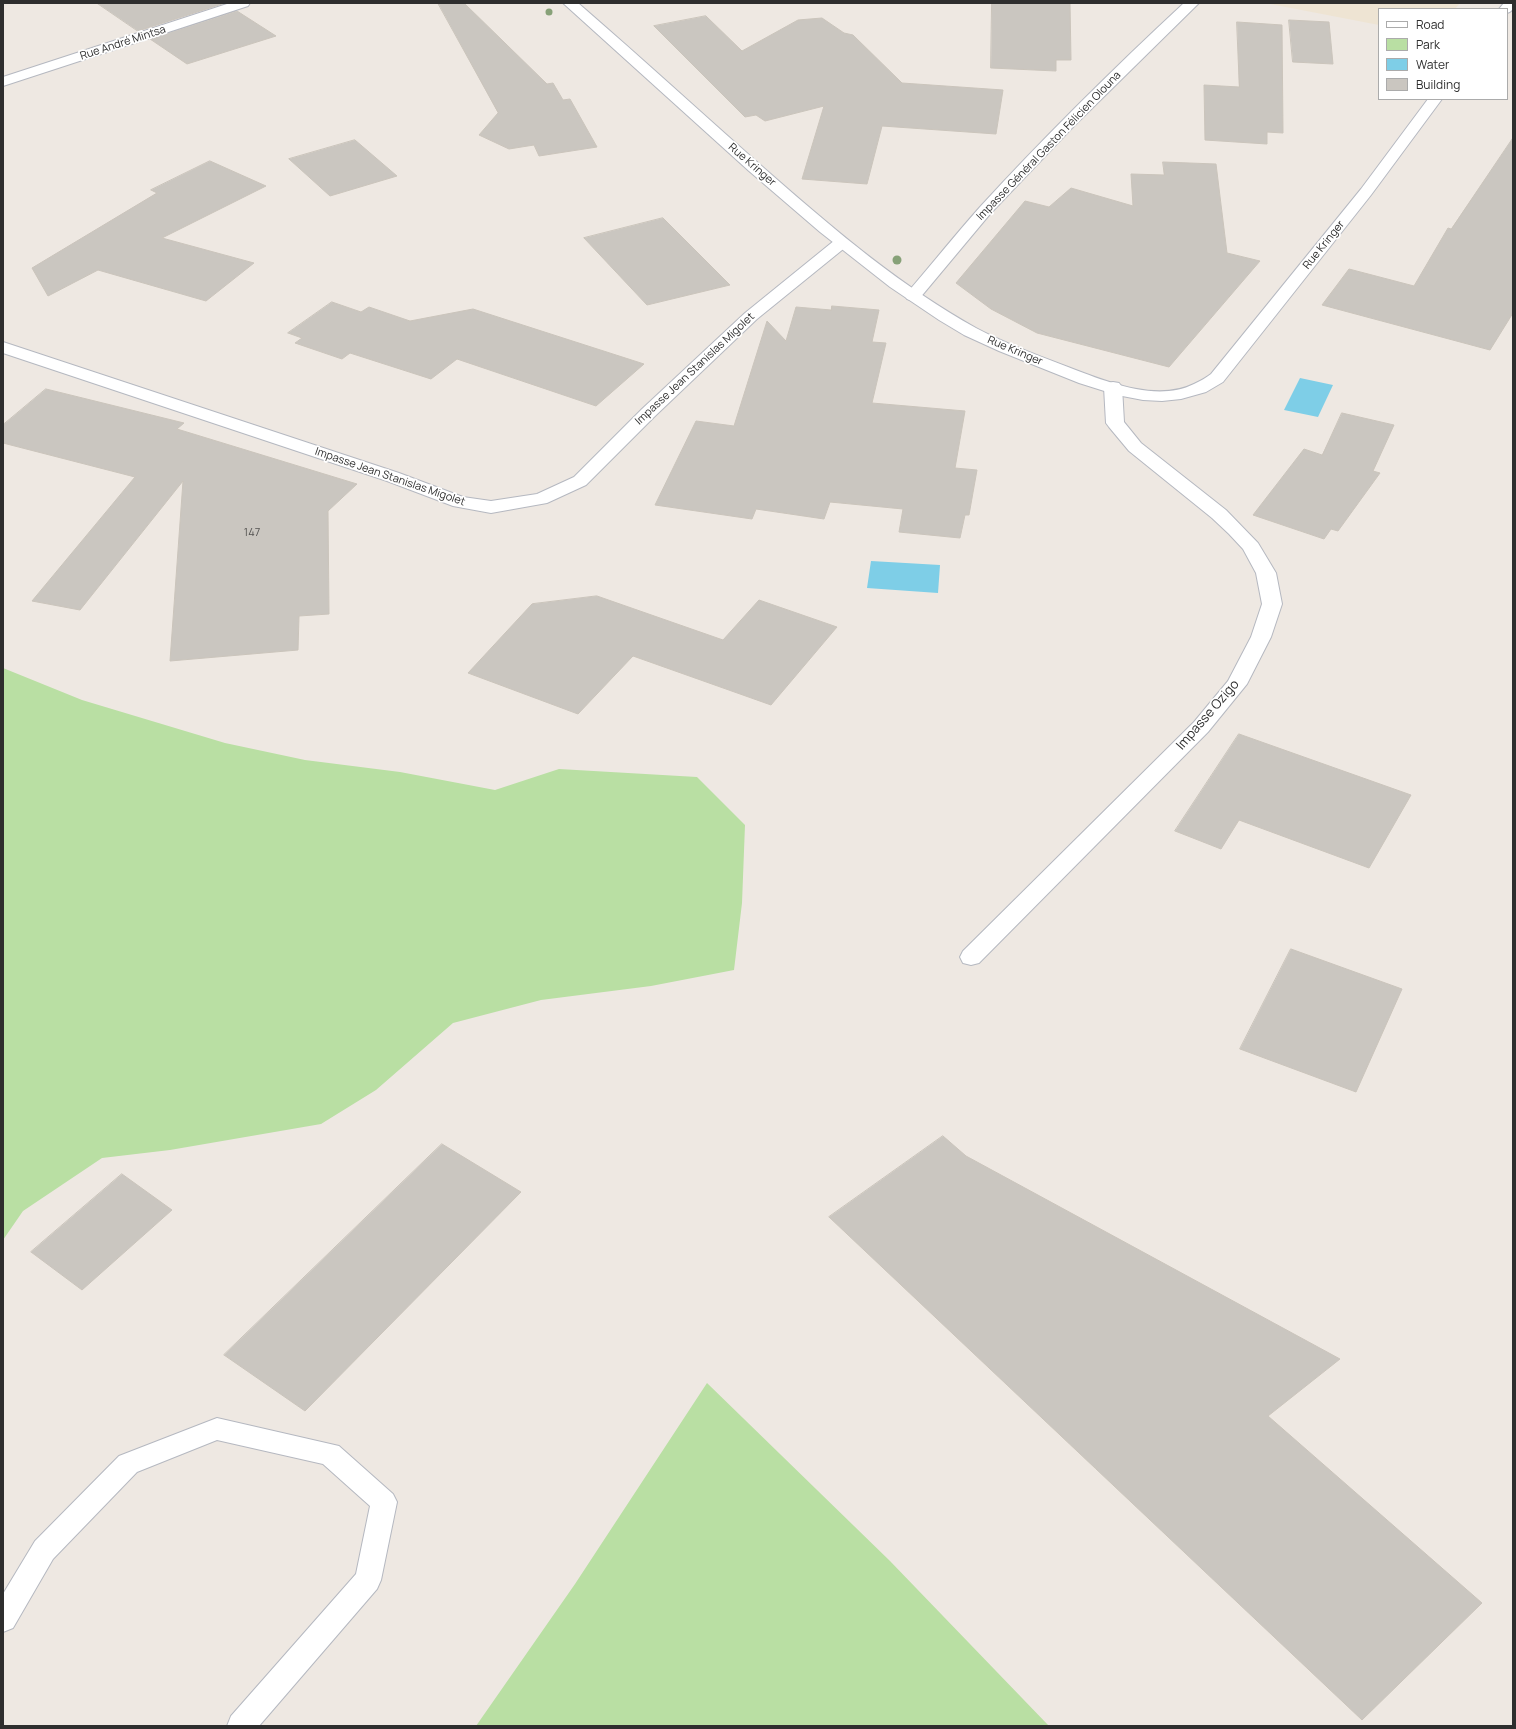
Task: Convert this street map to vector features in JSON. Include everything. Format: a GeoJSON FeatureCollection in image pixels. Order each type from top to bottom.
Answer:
{"type":"FeatureCollection","features":[{"type":"Feature","properties":{"kind":"street","name":"Rue André Mintsa"},"geometry":{"type":"LineString","coordinates":[[3,82],[150,35],[243,3]]}},
{"type":"Feature","properties":{"kind":"street","name":"Rue Kringer"},"geometry":{"type":"LineString","coordinates":[[570,3],[841,243],[913,296],[970,331],[1079,377],[1113,388],[1153,396],[1172,396],[1200,389],[1217,378],[1366,192],[1434,100]]}},
{"type":"Feature","properties":{"kind":"street","name":"Impasse Général Gaston Félicien Olouna"},"geometry":{"type":"LineString","coordinates":[[913,296],[990,205],[1067,125],[1149,43],[1192,3]]}},
{"type":"Feature","properties":{"kind":"street","name":"Impasse Jean Stanislas Migolet"},"geometry":{"type":"LineString","coordinates":[[3,347],[393,478],[459,502],[491,507],[541,499],[563,490],[580,480],[648,413],[751,316],[841,243]]}},
{"type":"Feature","properties":{"kind":"street","name":"Impasse Ozigo"},"geometry":{"type":"LineString","coordinates":[[971,957],[1201,727],[1237,684],[1261,637],[1272,604],[1266,573],[1251,547],[1241,535],[1219,514],[1135,447],[1115,423],[1113,388]]}},
{"type":"Feature","properties":{"kind":"lane"},"geometry":{"type":"LineString","coordinates":[[3,1619],[44,1550],[128,1464],[217,1429],[330,1454],[384,1502],[368,1580],[241,1726]]}},
{"type":"Feature","properties":{"kind":"shaded area"},"geometry":{"type":"Polygon","coordinates":[[[1265,3],[1460,3],[1456,8],[1378,8],[1378,25],[1265,3]]]}},
{"type":"Feature","properties":{"kind":"green space"},"geometry":{"type":"Polygon","coordinates":[[[3,668],[82,700],[225,743],[305,760],[400,772],[495,790],[559,769],[697,777],[745,825],[742,903],[734,970],[651,986],[541,1000],[453,1023],[376,1090],[321,1124],[170,1150],[102,1158],[23,1211],[3,1240],[3,668]]]}},
{"type":"Feature","properties":{"kind":"green space"},"geometry":{"type":"Polygon","coordinates":[[[707,1383],[890,1561],[1049,1726],[476,1726],[575,1584],[707,1383]]]}},
{"type":"Feature","properties":{"kind":"water"},"geometry":{"type":"Polygon","coordinates":[[[1300,378],[1333,385],[1318,417],[1284,410],[1300,378]]]}},
{"type":"Feature","properties":{"kind":"water"},"geometry":{"type":"Polygon","coordinates":[[[871,561],[940,565],[938,593],[867,588],[871,561]]]}},
{"type":"Feature","properties":{"kind":"building"},"geometry":{"type":"Polygon","coordinates":[[[97,3],[225,3],[138,31],[97,3]]]}},
{"type":"Feature","properties":{"kind":"building"},"geometry":{"type":"Polygon","coordinates":[[[438,3],[464,3],[547,84],[553,83],[563,100],[570,99],[597,147],[539,156],[534,145],[509,149],[479,135],[498,113],[438,3]]]}},
{"type":"Feature","properties":{"kind":"building"},"geometry":{"type":"Polygon","coordinates":[[[992,3],[1070,3],[1071,60],[1056,60],[1056,71],[991,68],[992,3]]]}},
{"type":"Feature","properties":{"kind":"building"},"geometry":{"type":"Polygon","coordinates":[[[237,11],[276,36],[187,64],[150,39],[237,11]]]}},
{"type":"Feature","properties":{"kind":"building"},"geometry":{"type":"Polygon","coordinates":[[[706,16],[742,51],[798,20],[822,18],[844,33],[853,35],[902,83],[1003,90],[996,134],[882,126],[867,184],[802,179],[824,106],[765,121],[756,115],[745,117],[654,26],[706,16]]]}},
{"type":"Feature","properties":{"kind":"building"},"geometry":{"type":"Polygon","coordinates":[[[1289,20],[1329,22],[1333,64],[1293,62],[1289,20]]]}},
{"type":"Feature","properties":{"kind":"building"},"geometry":{"type":"Polygon","coordinates":[[[1237,22],[1282,25],[1283,133],[1267,132],[1267,144],[1205,140],[1204,85],[1239,87],[1237,22]]]}},
{"type":"Feature","properties":{"kind":"building"},"geometry":{"type":"Polygon","coordinates":[[[1513,138],[1513,313],[1490,350],[1322,305],[1349,269],[1414,286],[1448,228],[1451,229],[1513,138]]]}},
{"type":"Feature","properties":{"kind":"building"},"geometry":{"type":"Polygon","coordinates":[[[355,140],[397,176],[330,196],[289,159],[355,140]]]}},
{"type":"Feature","properties":{"kind":"building"},"geometry":{"type":"Polygon","coordinates":[[[210,161],[266,186],[162,238],[254,263],[206,301],[98,270],[48,296],[32,268],[157,193],[151,190],[210,161]]]}},
{"type":"Feature","properties":{"kind":"building"},"geometry":{"type":"Polygon","coordinates":[[[1163,162],[1216,164],[1227,253],[1260,261],[1169,367],[1037,333],[991,309],[956,283],[1025,201],[1049,207],[1071,188],[1133,206],[1131,174],[1164,175],[1163,162]]]}},
{"type":"Feature","properties":{"kind":"building"},"geometry":{"type":"Polygon","coordinates":[[[663,218],[730,285],[647,305],[584,238],[663,218]]]}},
{"type":"Feature","properties":{"kind":"building"},"geometry":{"type":"Polygon","coordinates":[[[332,302],[361,312],[369,307],[410,321],[473,309],[644,364],[596,406],[457,359],[431,379],[350,353],[342,359],[295,343],[302,338],[288,333],[332,302]]]}},
{"type":"Feature","properties":{"kind":"building"},"geometry":{"type":"Polygon","coordinates":[[[832,306],[879,310],[872,342],[886,343],[872,403],[965,411],[955,468],[977,470],[969,515],[965,515],[960,538],[899,532],[903,509],[830,502],[824,519],[756,509],[752,519],[655,505],[696,421],[734,426],[767,321],[786,341],[796,307],[831,310],[832,306]]]}},
{"type":"Feature","properties":{"kind":"building"},"geometry":{"type":"Polygon","coordinates":[[[46,389],[184,423],[177,429],[357,484],[328,511],[329,614],[299,616],[298,650],[170,661],[183,481],[80,610],[32,601],[135,477],[3,443],[3,425],[46,389]]]}},
{"type":"Feature","properties":{"kind":"building"},"geometry":{"type":"Polygon","coordinates":[[[1342,413],[1394,425],[1373,471],[1380,473],[1338,531],[1331,529],[1324,539],[1253,515],[1304,449],[1322,455],[1342,413]]]}},
{"type":"Feature","properties":{"kind":"building"},"geometry":{"type":"Polygon","coordinates":[[[597,596],[723,640],[759,600],[837,627],[771,705],[633,656],[578,714],[468,673],[532,604],[597,596]]]}},
{"type":"Feature","properties":{"kind":"building"},"geometry":{"type":"Polygon","coordinates":[[[1239,734],[1411,795],[1369,868],[1239,820],[1221,849],[1175,831],[1239,734]]]}},
{"type":"Feature","properties":{"kind":"building"},"geometry":{"type":"Polygon","coordinates":[[[1291,949],[1402,989],[1356,1092],[1240,1049],[1291,949]]]}},
{"type":"Feature","properties":{"kind":"building"},"geometry":{"type":"Polygon","coordinates":[[[943,1136],[966,1156],[1340,1359],[1268,1416],[1482,1603],[1362,1720],[829,1217],[943,1136]]]}},
{"type":"Feature","properties":{"kind":"building"},"geometry":{"type":"Polygon","coordinates":[[[442,1144],[521,1192],[305,1411],[224,1355],[442,1144]]]}},
{"type":"Feature","properties":{"kind":"building"},"geometry":{"type":"Polygon","coordinates":[[[122,1174],[172,1210],[82,1290],[31,1252],[122,1174]]]}}]}
